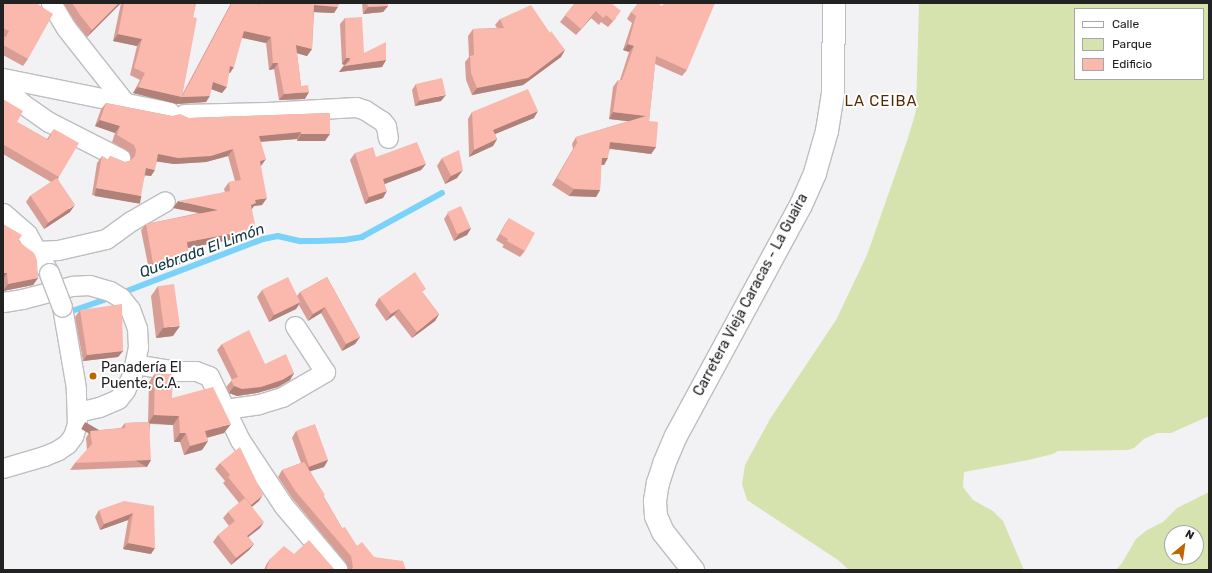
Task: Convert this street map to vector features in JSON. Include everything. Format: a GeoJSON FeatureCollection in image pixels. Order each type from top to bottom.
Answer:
{"type":"FeatureCollection","features":[{"type":"Feature","properties":{"kind":"main road","name":"Carretera Vieja Caracas - La Guaira"},"geometry":{"type":"LineString","coordinates":[[693,570],[663,532],[656,516],[655,501],[658,483],[676,436],[802,205],[815,173],[827,131],[833,93],[834,3]]}},
{"type":"Feature","properties":{"kind":"street"},"geometry":{"type":"LineString","coordinates":[[51,3],[66,28],[126,104]]}},
{"type":"Feature","properties":{"kind":"street"},"geometry":{"type":"LineString","coordinates":[[3,78],[33,82],[126,104],[177,113],[260,113],[356,107],[365,110],[382,120],[386,126],[388,138]]}},
{"type":"Feature","properties":{"kind":"street"},"geometry":{"type":"LineString","coordinates":[[3,87],[23,104],[49,122],[120,158]]}},
{"type":"Feature","properties":{"kind":"street"},"geometry":{"type":"LineString","coordinates":[[37,251],[58,250],[106,239],[131,221],[165,201]]}},
{"type":"Feature","properties":{"kind":"street"},"geometry":{"type":"LineString","coordinates":[[3,213],[27,234],[49,273],[62,307],[78,412],[78,424],[73,436],[67,444],[44,456],[3,468]]}},
{"type":"Feature","properties":{"kind":"street"},"geometry":{"type":"LineString","coordinates":[[3,302],[22,299],[72,286],[89,284],[110,291],[121,298],[130,309],[137,328],[138,347],[132,376],[125,390],[118,399],[99,407],[78,412]]}},
{"type":"Feature","properties":{"kind":"street"},"geometry":{"type":"LineString","coordinates":[[225,409],[259,404],[282,397],[325,372],[295,326]]}},
{"type":"Feature","properties":{"kind":"street"},"geometry":{"type":"LineString","coordinates":[[134,364],[177,371],[203,372],[212,379],[240,440],[283,505],[338,570]]}},
{"type":"Feature","properties":{"kind":"green space"},"geometry":{"type":"Polygon","coordinates":[[[919,3],[1209,3],[1209,416],[1171,433],[1157,433],[1144,439],[1134,448],[1128,450],[1058,451],[1053,454],[1028,460],[964,472],[963,487],[973,500],[993,511],[1003,521],[1024,570],[849,570],[838,560],[747,500],[742,484],[745,465],[770,419],[836,320],[867,255],[916,111],[919,3]]]}},
{"type":"Feature","properties":{"kind":"green space"},"geometry":{"type":"Polygon","coordinates":[[[1209,492],[1209,570],[1116,570],[1122,563],[1136,539],[1147,530],[1163,522],[1177,508],[1209,492]]]}},
{"type":"Feature","properties":{"kind":"building"},"geometry":{"type":"Polygon","coordinates":[[[3,3],[36,3],[53,14],[28,59],[3,45],[9,31],[3,28],[3,3]]]}},
{"type":"Feature","properties":{"kind":"building"},"geometry":{"type":"Polygon","coordinates":[[[72,3],[119,3],[92,30],[72,3]]]}},
{"type":"Feature","properties":{"kind":"building"},"geometry":{"type":"Polygon","coordinates":[[[124,3],[196,3],[193,17],[197,18],[182,97],[138,87],[145,73],[134,68],[142,39],[118,34],[124,3]]]}},
{"type":"Feature","properties":{"kind":"building"},"geometry":{"type":"Polygon","coordinates":[[[232,3],[256,3],[259,5],[260,3],[339,3],[338,7],[314,5],[312,49],[296,45],[301,86],[308,85],[309,92],[284,94],[278,63],[273,63],[271,37],[244,31],[234,67],[230,66],[227,87],[213,82],[210,96],[182,97],[232,3]]]}},
{"type":"Feature","properties":{"kind":"building"},"geometry":{"type":"Polygon","coordinates":[[[367,3],[388,3],[388,6],[368,7],[367,3]]]}},
{"type":"Feature","properties":{"kind":"building"},"geometry":{"type":"Polygon","coordinates":[[[575,3],[611,3],[621,11],[613,21],[606,15],[603,18],[596,11],[581,29],[565,15],[575,3]]]}},
{"type":"Feature","properties":{"kind":"building"},"geometry":{"type":"Polygon","coordinates":[[[638,3],[658,3],[662,6],[664,3],[715,3],[687,70],[656,56],[649,121],[658,122],[656,147],[610,142],[608,158],[602,158],[600,190],[574,189],[557,178],[577,143],[576,137],[646,116],[613,112],[618,80],[622,80],[634,46],[628,44],[636,16],[631,12],[638,3]]]}},
{"type":"Feature","properties":{"kind":"building"},"geometry":{"type":"Polygon","coordinates":[[[531,5],[550,33],[551,31],[565,50],[528,78],[477,88],[471,73],[470,56],[474,55],[473,29],[504,28],[500,19],[531,5]]]}},
{"type":"Feature","properties":{"kind":"building"},"geometry":{"type":"Polygon","coordinates":[[[362,17],[364,53],[386,42],[386,60],[344,66],[350,61],[350,58],[346,58],[345,18],[362,17]]]}},
{"type":"Feature","properties":{"kind":"building"},"geometry":{"type":"Polygon","coordinates":[[[442,78],[446,95],[420,101],[416,84],[442,78]]]}},
{"type":"Feature","properties":{"kind":"building"},"geometry":{"type":"Polygon","coordinates":[[[528,89],[538,111],[493,130],[497,139],[474,150],[472,112],[528,89]]]}},
{"type":"Feature","properties":{"kind":"building"},"geometry":{"type":"Polygon","coordinates":[[[3,99],[23,111],[17,122],[48,140],[54,129],[79,143],[59,177],[4,145],[3,146],[3,99]]]}},
{"type":"Feature","properties":{"kind":"building"},"geometry":{"type":"Polygon","coordinates":[[[106,103],[172,116],[180,114],[189,118],[330,113],[330,134],[301,134],[301,132],[259,136],[266,159],[260,161],[267,198],[255,200],[256,203],[251,205],[256,229],[187,242],[189,256],[153,263],[146,224],[218,210],[178,201],[230,191],[229,182],[241,180],[233,149],[211,156],[178,158],[158,154],[155,170],[146,168],[141,196],[96,188],[102,156],[109,160],[110,156],[125,162],[131,160],[135,156],[136,150],[134,145],[117,135],[120,126],[100,120],[106,103]]]}},
{"type":"Feature","properties":{"kind":"building"},"geometry":{"type":"Polygon","coordinates":[[[417,142],[426,164],[383,179],[387,191],[369,197],[355,153],[373,147],[376,157],[417,142]]]}},
{"type":"Feature","properties":{"kind":"building"},"geometry":{"type":"Polygon","coordinates":[[[459,150],[463,170],[451,176],[442,158],[459,150]]]}},
{"type":"Feature","properties":{"kind":"building"},"geometry":{"type":"Polygon","coordinates":[[[57,178],[75,205],[48,222],[30,196],[57,178]]]}},
{"type":"Feature","properties":{"kind":"building"},"geometry":{"type":"Polygon","coordinates":[[[461,206],[471,228],[457,234],[447,212],[461,206]]]}},
{"type":"Feature","properties":{"kind":"building"},"geometry":{"type":"Polygon","coordinates":[[[509,218],[535,233],[525,251],[507,241],[508,239],[500,234],[509,218]]]}},
{"type":"Feature","properties":{"kind":"building"},"geometry":{"type":"Polygon","coordinates":[[[3,224],[22,235],[18,241],[34,253],[37,260],[38,278],[8,284],[7,273],[3,273],[3,224]]]}},
{"type":"Feature","properties":{"kind":"building"},"geometry":{"type":"Polygon","coordinates":[[[415,272],[426,289],[422,292],[439,314],[417,332],[399,309],[391,314],[379,298],[415,272]]]}},
{"type":"Feature","properties":{"kind":"building"},"geometry":{"type":"Polygon","coordinates":[[[288,277],[300,302],[274,315],[262,290],[288,277]]]}},
{"type":"Feature","properties":{"kind":"building"},"geometry":{"type":"Polygon","coordinates":[[[327,277],[360,337],[346,344],[325,307],[313,314],[300,292],[327,277]]]}},
{"type":"Feature","properties":{"kind":"building"},"geometry":{"type":"Polygon","coordinates":[[[174,284],[180,326],[164,328],[158,286],[174,284]]]}},
{"type":"Feature","properties":{"kind":"building"},"geometry":{"type":"Polygon","coordinates":[[[122,304],[123,351],[87,355],[80,310],[122,304]]]}},
{"type":"Feature","properties":{"kind":"building"},"geometry":{"type":"Polygon","coordinates":[[[249,330],[265,364],[286,354],[294,373],[282,380],[261,387],[242,389],[234,386],[231,380],[238,377],[222,344],[249,330]]]}},
{"type":"Feature","properties":{"kind":"building"},"geometry":{"type":"Polygon","coordinates":[[[155,373],[173,374],[172,398],[213,387],[231,424],[205,431],[208,441],[190,446],[186,433],[180,433],[179,416],[154,415],[155,373]]]}},
{"type":"Feature","properties":{"kind":"building"},"geometry":{"type":"Polygon","coordinates":[[[149,422],[151,460],[75,463],[92,444],[90,431],[125,428],[125,423],[149,422]]]}},
{"type":"Feature","properties":{"kind":"building"},"geometry":{"type":"Polygon","coordinates":[[[315,424],[328,460],[309,467],[296,431],[315,424]]]}},
{"type":"Feature","properties":{"kind":"building"},"geometry":{"type":"Polygon","coordinates":[[[240,447],[263,495],[251,505],[228,477],[230,475],[220,463],[240,447]]]}},
{"type":"Feature","properties":{"kind":"building"},"geometry":{"type":"Polygon","coordinates":[[[304,462],[325,495],[323,496],[342,528],[345,527],[357,546],[362,542],[374,557],[403,561],[406,570],[351,570],[353,567],[351,556],[296,492],[282,470],[304,462]]]}},
{"type":"Feature","properties":{"kind":"building"},"geometry":{"type":"Polygon","coordinates":[[[245,498],[264,522],[247,536],[254,544],[236,558],[218,535],[235,521],[228,512],[245,498]]]}},
{"type":"Feature","properties":{"kind":"building"},"geometry":{"type":"Polygon","coordinates":[[[124,501],[154,506],[155,548],[128,543],[133,513],[104,524],[99,510],[124,501]]]}},
{"type":"Feature","properties":{"kind":"building"},"geometry":{"type":"Polygon","coordinates":[[[309,540],[335,570],[266,570],[270,559],[284,546],[294,554],[309,540]]]}},
{"type":"Feature","properties":{"kind":"waterway","name":"Quebrada El Limón"},"geometry":{"type":"LineString","coordinates":[[127,291],[263,239],[278,236],[300,241],[317,241],[344,240],[362,237],[442,193]]}},
{"type":"Feature","properties":{"kind":"waterway","name":"Quebrada El Limón"},"geometry":{"type":"LineString","coordinates":[[75,310],[104,300]]}},
{"type":"Feature","properties":{"kind":"place","name":"Panadería El Puente, C.A."},"geometry":{"type":"Point","coordinates":[93,376]}},
{"type":"Feature","properties":{"kind":"district","name":"LA CEIBA"},"geometry":{"type":"Point","coordinates":[881,102]}}]}
